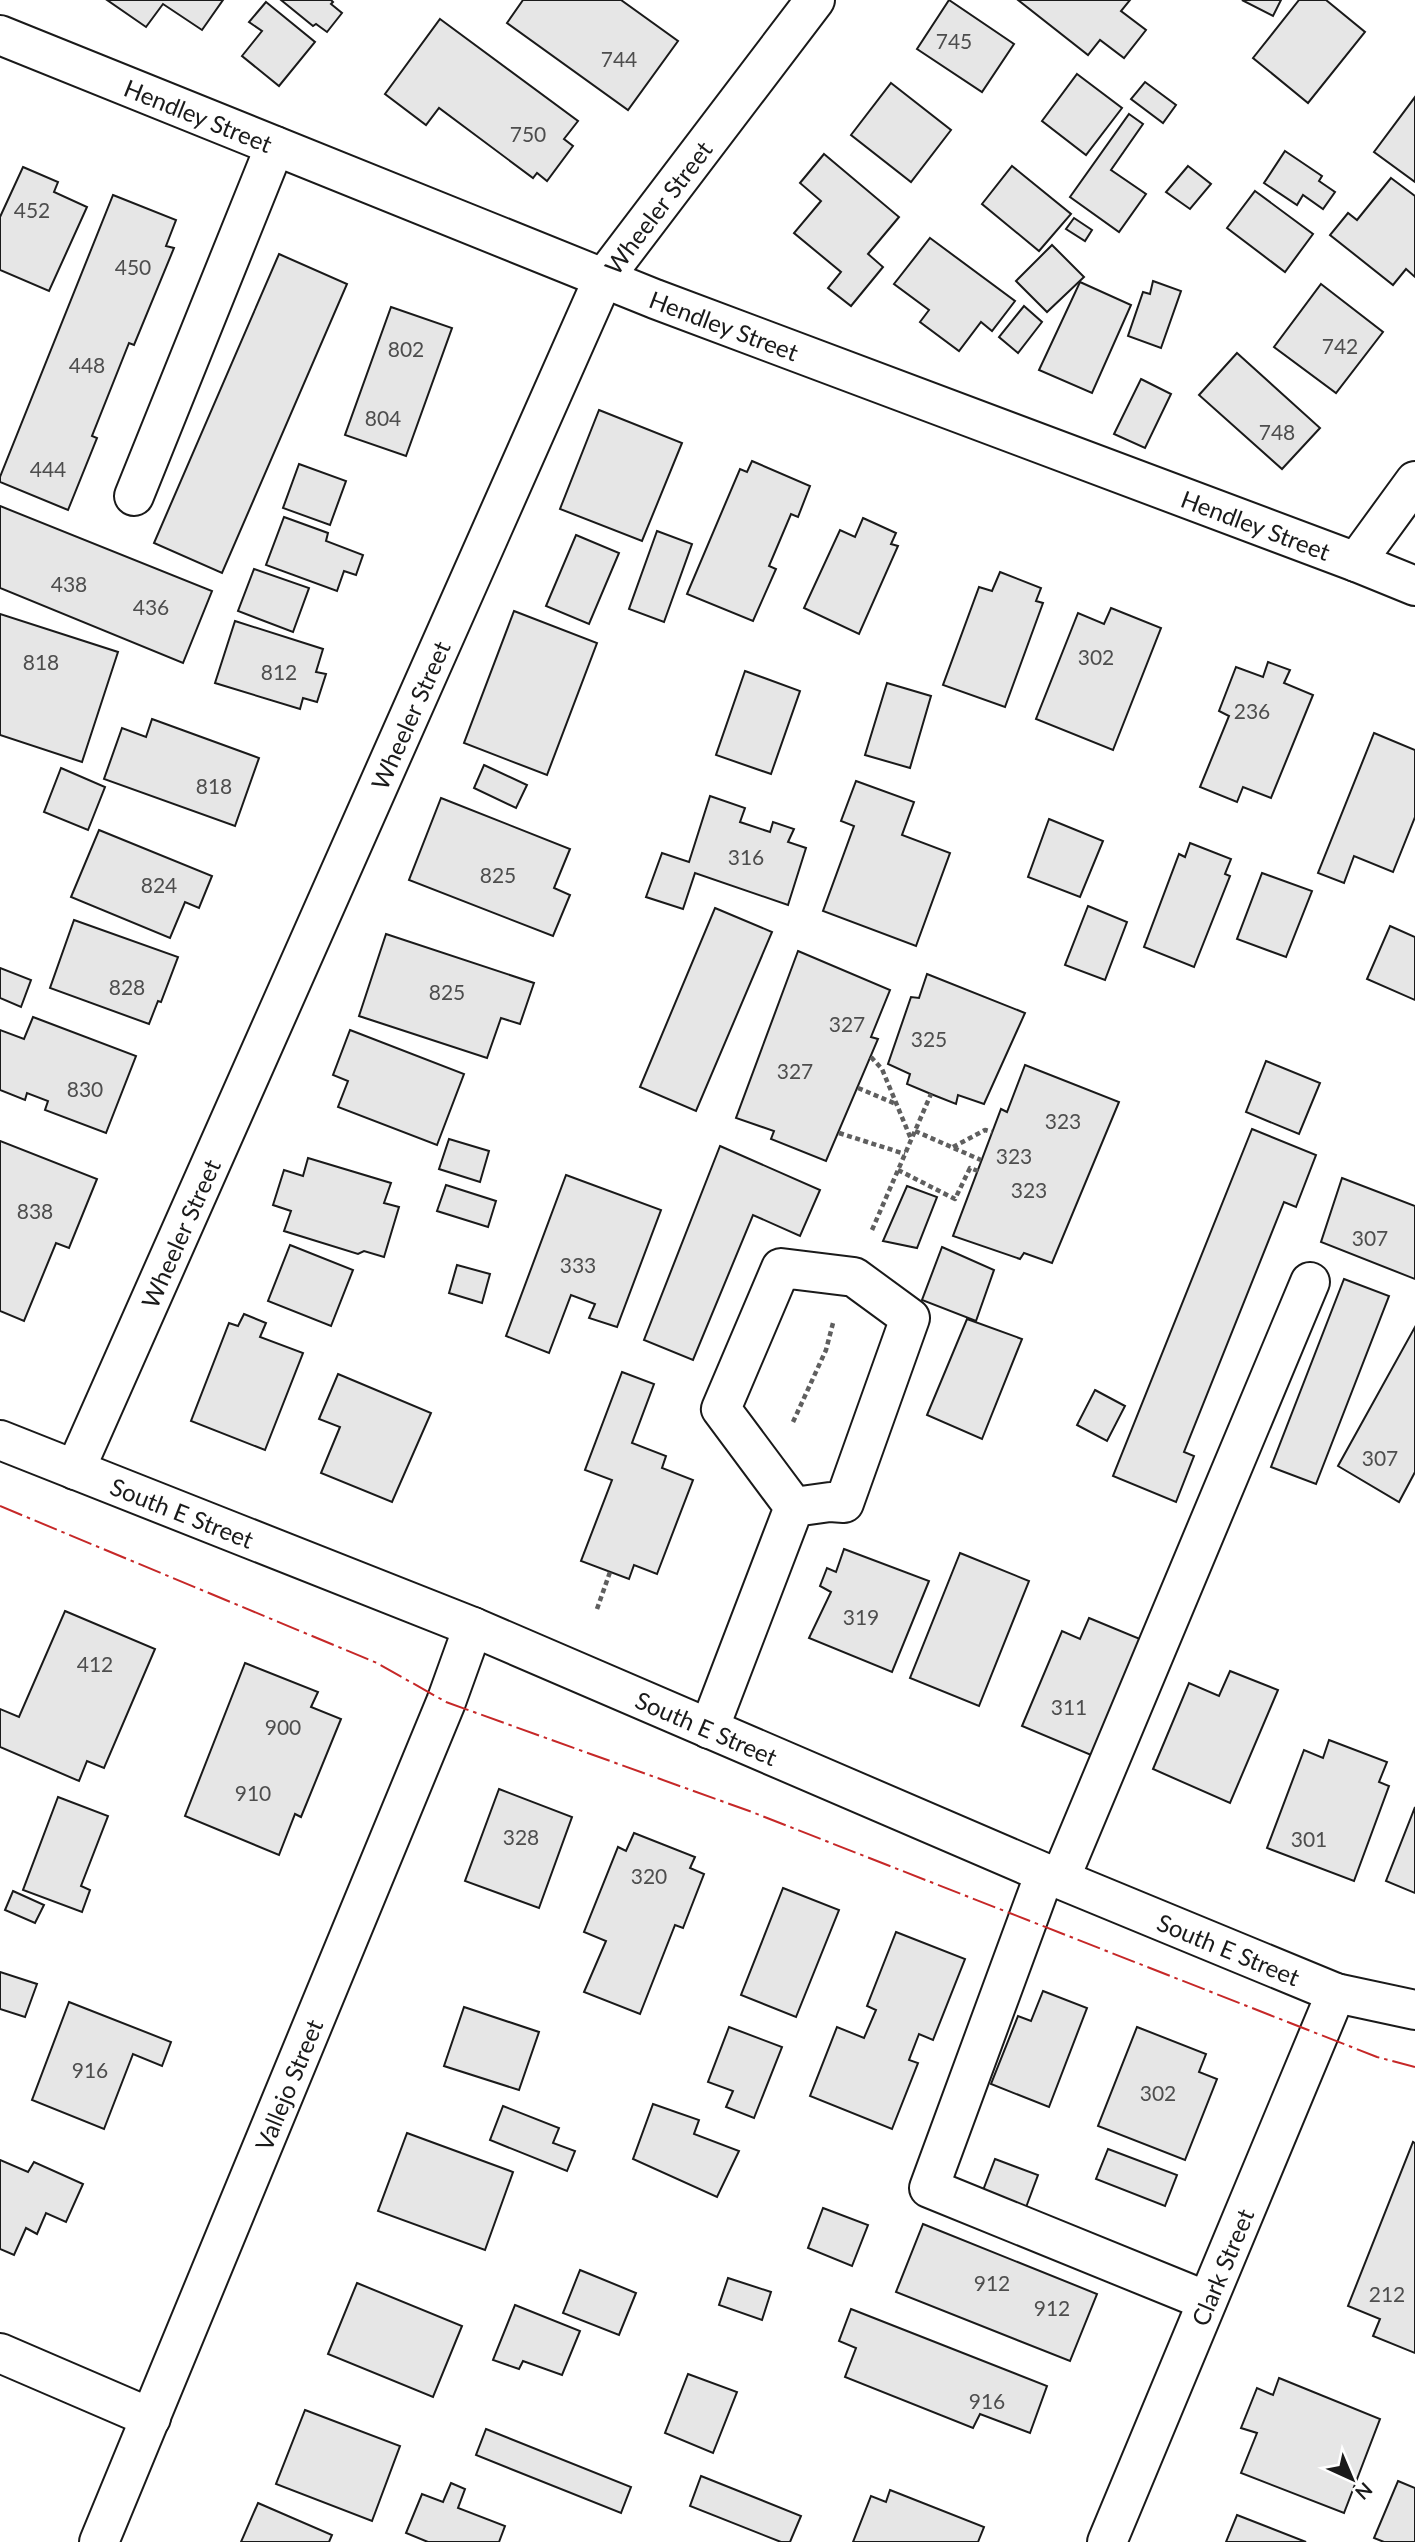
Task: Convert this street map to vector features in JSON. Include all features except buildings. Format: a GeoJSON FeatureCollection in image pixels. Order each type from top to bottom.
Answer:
{"type":"FeatureCollection","features":[{"type":"Feature","properties":{"kind":"street","name":"Wheeler Street"},"geometry":{"type":"LineString","coordinates":[[75,1470],[603,279],[815,0]]}},
{"type":"Feature","properties":{"kind":"street","name":"Hendley Street"},"geometry":{"type":"LineString","coordinates":[[0,35],[603,279],[1415,586]]}},
{"type":"Feature","properties":{"kind":"street"},"geometry":{"type":"LineString","coordinates":[[134,496],[275,146]]}},
{"type":"Feature","properties":{"kind":"street"},"geometry":{"type":"LineString","coordinates":[[1356,562],[1415,481]]}},
{"type":"Feature","properties":{"kind":"street"},"geometry":{"type":"LineString","coordinates":[[781,1268],[854,1276],[910,1318],[844,1503],[830,1502],[794,1507],[721,1409],[781,1268]]}},
{"type":"Feature","properties":{"kind":"street"},"geometry":{"type":"LineString","coordinates":[[1207,2301],[929,2188],[1052,1876],[1310,1282]]}},
{"type":"Feature","properties":{"kind":"street","name":"South E Street"},"geometry":{"type":"LineString","coordinates":[[0,1440],[473,1627],[1052,1876],[1336,1993],[1413,2006]]}},
{"type":"Feature","properties":{"kind":"street"},"geometry":{"type":"LineString","coordinates":[[709,1729],[794,1507]]}},
{"type":"Feature","properties":{"kind":"street","name":"Vallejo Street"},"geometry":{"type":"LineString","coordinates":[[99,2542],[446,1702],[473,1627]]}},
{"type":"Feature","properties":{"kind":"street","name":"Clark Street"},"geometry":{"type":"LineString","coordinates":[[1107,2542],[1336,1993]]}},
{"type":"Feature","properties":{"kind":"street"},"geometry":{"type":"LineString","coordinates":[[0,2353],[151,2418]]}},
{"type":"Feature","properties":{"kind":"path"},"geometry":{"type":"LineString","coordinates":[[871,1057],[882,1069],[912,1140]]}},
{"type":"Feature","properties":{"kind":"path"},"geometry":{"type":"LineString","coordinates":[[858,1088],[897,1105]]}},
{"type":"Feature","properties":{"kind":"path"},"geometry":{"type":"LineString","coordinates":[[867,1242],[931,1094]]}},
{"type":"Feature","properties":{"kind":"path"},"geometry":{"type":"LineString","coordinates":[[953,1147],[985,1130],[992,1132]]}},
{"type":"Feature","properties":{"kind":"path"},"geometry":{"type":"LineString","coordinates":[[915,1131],[981,1160]]}},
{"type":"Feature","properties":{"kind":"path"},"geometry":{"type":"LineString","coordinates":[[839,1133],[905,1154]]}},
{"type":"Feature","properties":{"kind":"path"},"geometry":{"type":"LineString","coordinates":[[898,1170],[955,1199],[970,1168],[978,1171]]}},
{"type":"Feature","properties":{"kind":"path"},"geometry":{"type":"LineString","coordinates":[[795,1434],[793,1423],[826,1350],[837,1317]]}},
{"type":"Feature","properties":{"kind":"path"},"geometry":{"type":"LineString","coordinates":[[597,1609],[610,1572]]}},
{"type":"Feature","properties":{"kind":"power"},"geometry":{"type":"LineString","coordinates":[[0,1506],[377,1663],[446,1702],[752,1812],[1377,2057],[1415,2067]]}}]}
